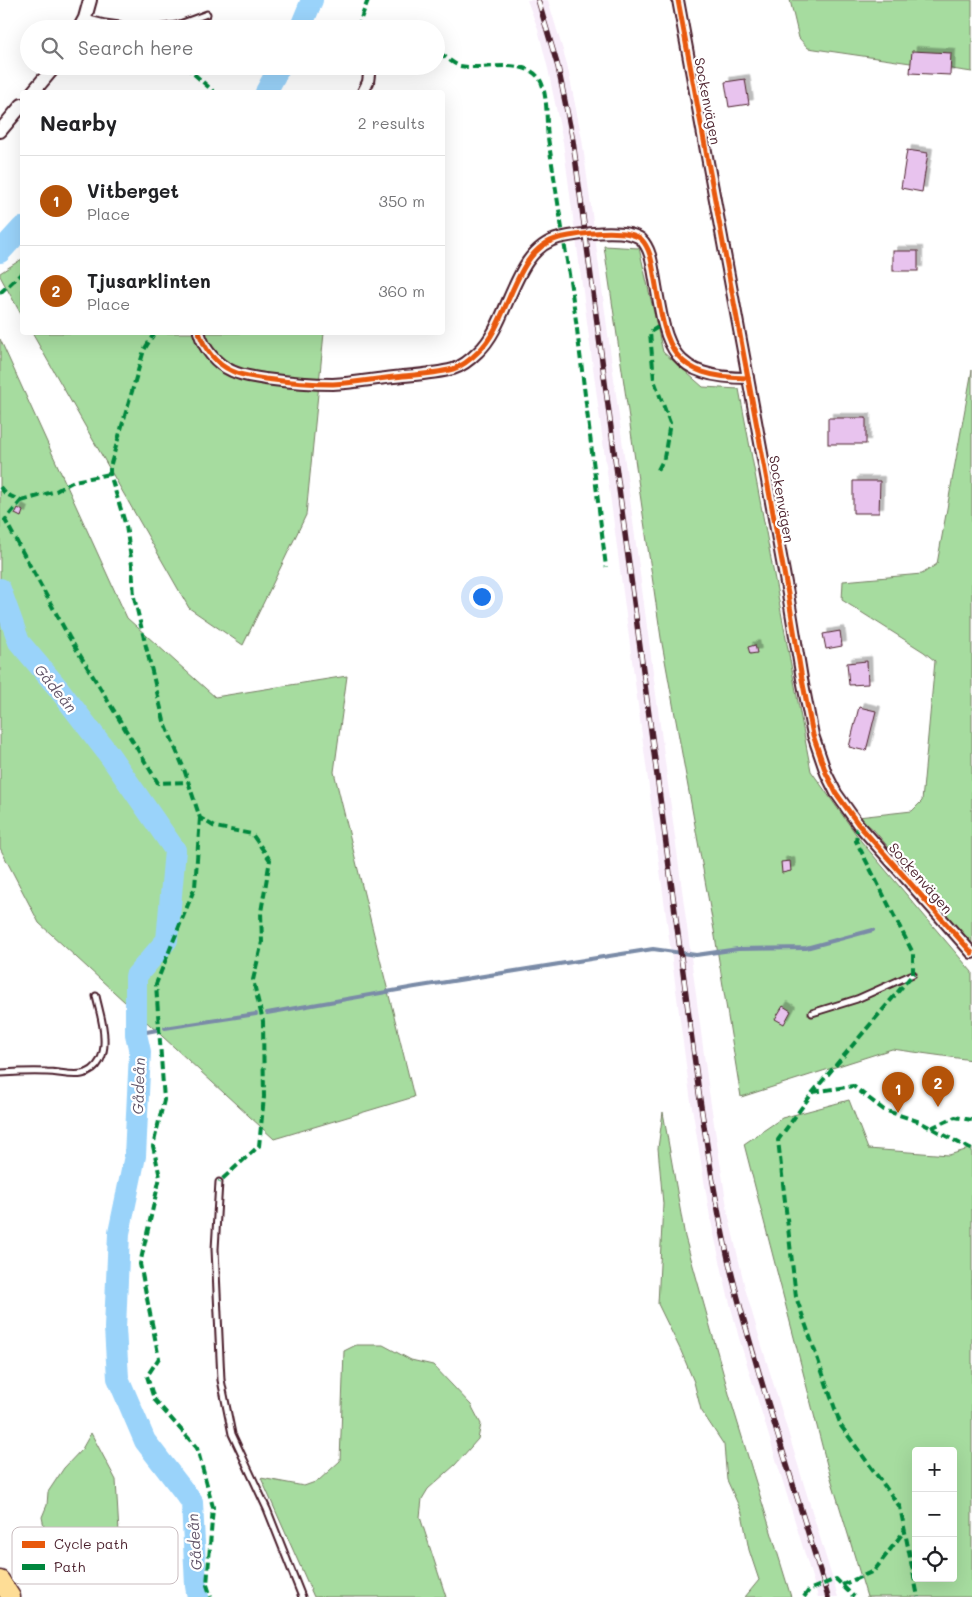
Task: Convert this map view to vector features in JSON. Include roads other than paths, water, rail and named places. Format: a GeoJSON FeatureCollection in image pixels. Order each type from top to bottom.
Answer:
{"type":"FeatureCollection","features":[{"type":"Feature","properties":{"kind":"highway"},"geometry":{"type":"LineString","coordinates":[[0,1580],[11,1597]]}},
{"type":"Feature","properties":{"kind":"street"},"geometry":{"type":"LineString","coordinates":[[83,20],[90,0]]}},
{"type":"Feature","properties":{"kind":"street","name":"Sockenvägen"},"geometry":{"type":"LineString","coordinates":[[678,0],[813,735],[826,773],[836,793],[858,824],[972,953]]}},
{"type":"Feature","properties":{"kind":"street"},"geometry":{"type":"LineString","coordinates":[[35,90],[47,75]]}},
{"type":"Feature","properties":{"kind":"street"},"geometry":{"type":"LineString","coordinates":[[364,90],[369,75]]}},
{"type":"Feature","properties":{"kind":"street"},"geometry":{"type":"LineString","coordinates":[[0,131],[20,107]]}},
{"type":"Feature","properties":{"kind":"street"},"geometry":{"type":"LineString","coordinates":[[200,335],[214,360],[232,371],[278,380],[334,384],[455,368],[480,351],[498,325],[521,272],[541,246],[559,238],[618,233],[636,236],[645,244],[653,262],[666,336],[682,360],[705,374],[723,378],[748,378]]}},
{"type":"Feature","properties":{"kind":"lane"},"geometry":{"type":"LineString","coordinates":[[191,20],[208,14]]}},
{"type":"Feature","properties":{"kind":"lane"},"geometry":{"type":"LineString","coordinates":[[812,1013],[858,999],[913,974]]}},
{"type":"Feature","properties":{"kind":"lane"},"geometry":{"type":"LineString","coordinates":[[0,1073],[39,1071],[72,1075],[90,1072],[99,1064],[104,1053],[104,1038],[96,996]]}},
{"type":"Feature","properties":{"kind":"lane"},"geometry":{"type":"LineString","coordinates":[[219,1182],[214,1249],[221,1380],[232,1434],[275,1527],[302,1597]]}},
{"type":"Feature","properties":{"kind":"water"},"geometry":{"type":"Polygon","coordinates":[[[202,1584],[205,1597],[190,1597],[186,1585],[202,1584]]]}},
{"type":"Feature","properties":{"kind":"waterway","name":"Gådeån"},"geometry":{"type":"LineString","coordinates":[[304,20],[312,0]]}},
{"type":"Feature","properties":{"kind":"waterway","name":"Gådeån"},"geometry":{"type":"LineString","coordinates":[[267,90],[275,75]]}},
{"type":"Feature","properties":{"kind":"waterway","name":"Gådeån"},"geometry":{"type":"LineString","coordinates":[[0,252],[20,230]]}},
{"type":"Feature","properties":{"kind":"waterway","name":"Gådeån"},"geometry":{"type":"LineString","coordinates":[[0,589],[19,642],[58,688],[110,756],[175,850],[167,940],[136,976],[136,1034],[140,1052],[135,1156],[119,1233],[115,1328],[118,1378],[145,1441],[192,1502],[198,1597]]}},
{"type":"Feature","properties":{"kind":"waterway"},"geometry":{"type":"LineString","coordinates":[[267,1013],[653,949],[696,955],[738,949],[806,948],[873,930]]}},
{"type":"Feature","properties":{"kind":"waterway"},"geometry":{"type":"LineString","coordinates":[[165,1028],[256,1014]]}},
{"type":"Feature","properties":{"kind":"waterway"},"geometry":{"type":"LineString","coordinates":[[136,1034],[157,1030]]}},
{"type":"Feature","properties":{"kind":"railway"},"geometry":{"type":"LineString","coordinates":[[538,0],[558,67],[573,141],[699,1093],[715,1193],[724,1242],[746,1330],[828,1597]]}},
{"type":"Feature","properties":{"kind":"place","name":"Tjusarklinten"},"geometry":{"type":"Point","coordinates":[938,1107]}},
{"type":"Feature","properties":{"kind":"place","name":"Vitberget"},"geometry":{"type":"Point","coordinates":[898,1113]}}]}
